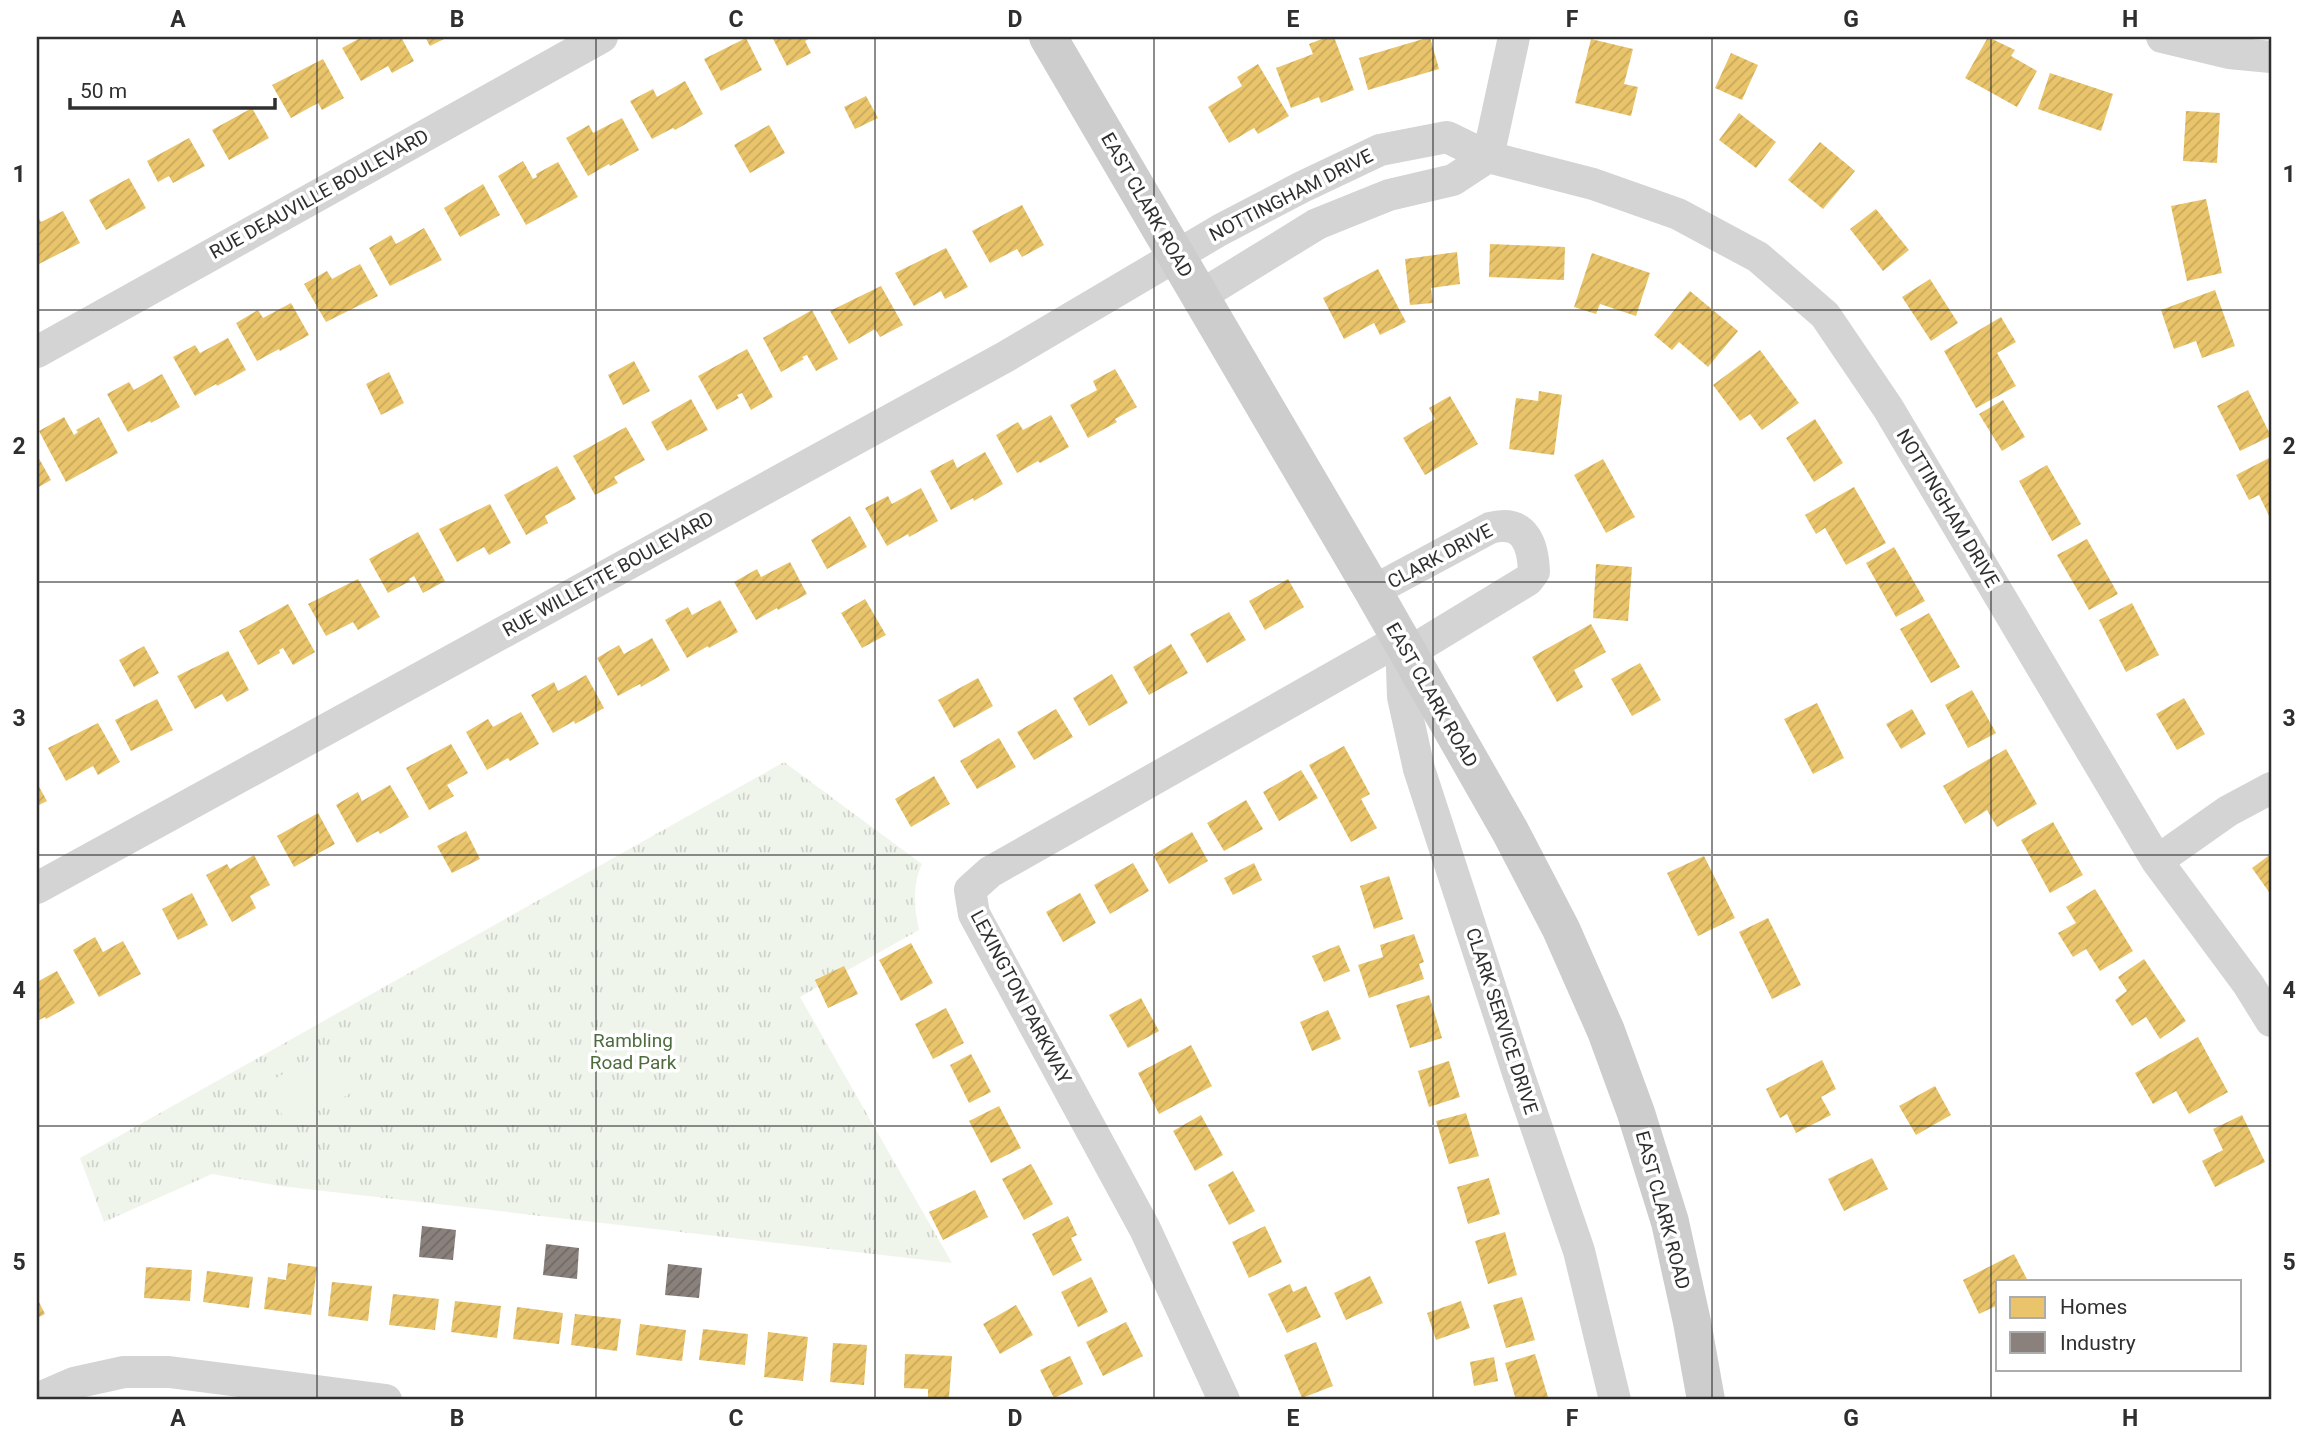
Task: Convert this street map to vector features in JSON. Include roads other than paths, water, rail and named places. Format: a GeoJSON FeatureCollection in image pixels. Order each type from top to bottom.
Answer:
{"type":"FeatureCollection","features":[{"type":"Feature","properties":{"kind":"main road","name":"EAST CLARK ROAD"},"geometry":{"type":"LineString","coordinates":[[1048,37],[1405,646],[1510,831],[1561,929],[1605,1031],[1636,1113],[1670,1222],[1706,1400]]}},
{"type":"Feature","properties":{"kind":"street","name":"RUE DEAUVILLE BOULEVARD"},"geometry":{"type":"LineString","coordinates":[[37,352],[602,37]]}},
{"type":"Feature","properties":{"kind":"street"},"geometry":{"type":"LineString","coordinates":[[1488,157],[1514,37]]}},
{"type":"Feature","properties":{"kind":"street"},"geometry":{"type":"LineString","coordinates":[[2162,37],[2229,54],[2271,57]]}},
{"type":"Feature","properties":{"kind":"street","name":"NOTTINGHAM DRIVE"},"geometry":{"type":"LineString","coordinates":[[1176,255],[1302,187],[1380,150],[1447,137],[1488,157],[1593,184],[1678,214],[1758,257],[1825,315],[1888,408],[2157,861],[2248,984],[2271,1021]]}},
{"type":"Feature","properties":{"kind":"street","name":"NOTTINGHAM DRIVE"},"geometry":{"type":"LineString","coordinates":[[1200,296],[1317,224],[1390,195],[1453,180],[1488,157]]}},
{"type":"Feature","properties":{"kind":"street","name":"RUE WILLETTE BOULEVARD"},"geometry":{"type":"LineString","coordinates":[[37,888],[992,364],[1176,255]]}},
{"type":"Feature","properties":{"kind":"street","name":"CLARK DRIVE"},"geometry":{"type":"LineString","coordinates":[[1373,591],[1490,528],[1504,524],[1521,531],[1533,551],[1534,572],[1528,580],[1405,646]]}},
{"type":"Feature","properties":{"kind":"street","name":"LEXINGTON PARKWAY"},"geometry":{"type":"LineString","coordinates":[[1224,1400],[1145,1228],[974,914],[970,890],[990,872],[1405,646]]}},
{"type":"Feature","properties":{"kind":"street","name":"CLARK SERVICE DRIVE"},"geometry":{"type":"LineString","coordinates":[[1405,646],[1404,697],[1419,769],[1579,1251],[1615,1400]]}},
{"type":"Feature","properties":{"kind":"street"},"geometry":{"type":"LineString","coordinates":[[2157,861],[2228,811],[2271,788]]}},
{"type":"Feature","properties":{"kind":"street"},"geometry":{"type":"LineString","coordinates":[[37,1399],[74,1383],[124,1372],[169,1372],[386,1400]]}},
{"type":"Feature","properties":{"kind":"park label","name":"Rambling Road Park"},"geometry":{"type":"Point","coordinates":[633,1051]}}]}
